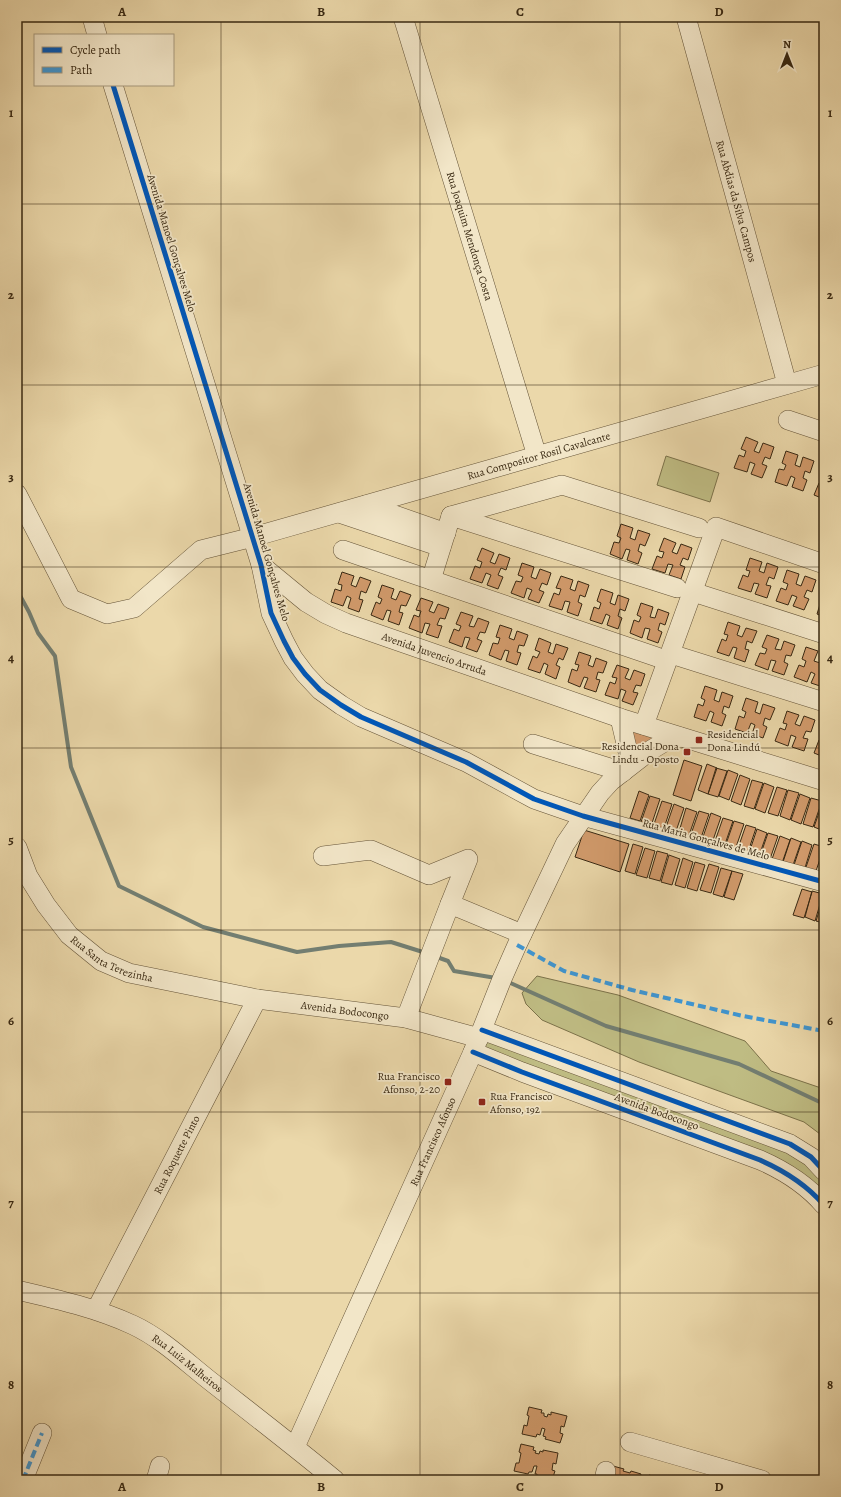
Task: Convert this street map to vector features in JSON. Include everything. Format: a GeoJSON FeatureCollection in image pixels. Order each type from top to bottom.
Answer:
{"type":"FeatureCollection","features":[{"type":"Feature","properties":{"kind":"street"},"geometry":{"type":"LineString","coordinates":[[92,17],[97,34]]}},
{"type":"Feature","properties":{"kind":"street","name":"Rua Joaquim Mendonça Costa"},"geometry":{"type":"LineString","coordinates":[[403,17],[537,456]]}},
{"type":"Feature","properties":{"kind":"street","name":"Rua Abdias da Silva Campos"},"geometry":{"type":"LineString","coordinates":[[686,17],[787,384]]}},
{"type":"Feature","properties":{"kind":"street","name":"Avenida Manoel Gonçalves Melo"},"geometry":{"type":"LineString","coordinates":[[113,86],[253,537],[261,565],[271,613],[293,658],[320,690],[361,717],[466,762],[534,799],[583,816]]}},
{"type":"Feature","properties":{"kind":"street","name":"Rua Compositor Rosil Cavalcante"},"geometry":{"type":"LineString","coordinates":[[17,494],[71,600],[107,614],[134,608],[201,550],[339,513],[824,374]]}},
{"type":"Feature","properties":{"kind":"street"},"geometry":{"type":"LineString","coordinates":[[788,420],[824,432]]}},
{"type":"Feature","properties":{"kind":"street"},"geometry":{"type":"LineString","coordinates":[[366,505],[446,532],[562,485],[699,528]]}},
{"type":"Feature","properties":{"kind":"street"},"geometry":{"type":"LineString","coordinates":[[339,513],[446,532],[685,590],[824,634]]}},
{"type":"Feature","properties":{"kind":"street"},"geometry":{"type":"LineString","coordinates":[[649,727],[665,659],[685,590],[716,527],[824,564]]}},
{"type":"Feature","properties":{"kind":"street"},"geometry":{"type":"LineString","coordinates":[[431,580],[446,532]]}},
{"type":"Feature","properties":{"kind":"street"},"geometry":{"type":"LineString","coordinates":[[343,550],[665,659],[824,702]]}},
{"type":"Feature","properties":{"kind":"street","name":"Avenida Juvencio Arruda"},"geometry":{"type":"LineString","coordinates":[[261,565],[306,602],[333,617],[620,718],[680,737]]}},
{"type":"Feature","properties":{"kind":"street"},"geometry":{"type":"LineString","coordinates":[[533,744],[627,769],[620,718]]}},
{"type":"Feature","properties":{"kind":"street"},"geometry":{"type":"LineString","coordinates":[[680,737],[824,781]]}},
{"type":"Feature","properties":{"kind":"street","name":"Rua Francisco Afonso"},"geometry":{"type":"LineString","coordinates":[[295,1447],[478,1040],[502,979],[522,934],[565,844],[600,793],[627,769],[657,746],[680,737]]}},
{"type":"Feature","properties":{"kind":"street","name":"Rua Maria Gonçalves de Melo"},"geometry":{"type":"LineString","coordinates":[[583,816],[824,882]]}},
{"type":"Feature","properties":{"kind":"street","name":"Rua Santa Terezinha"},"geometry":{"type":"LineString","coordinates":[[17,847],[28,876],[46,906],[69,936],[101,960],[129,973],[257,999]]}},
{"type":"Feature","properties":{"kind":"street"},"geometry":{"type":"LineString","coordinates":[[323,856],[371,850],[429,875],[468,859],[406,1018]]}},
{"type":"Feature","properties":{"kind":"street"},"geometry":{"type":"LineString","coordinates":[[450,904],[522,934]]}},
{"type":"Feature","properties":{"kind":"street","name":"Avenida Bodocongo"},"geometry":{"type":"LineString","coordinates":[[257,999],[406,1018],[478,1040],[790,1144],[810,1157],[824,1171]]}},
{"type":"Feature","properties":{"kind":"street","name":"Rua Roquette Pinto"},"geometry":{"type":"LineString","coordinates":[[96,1310],[257,999]]}},
{"type":"Feature","properties":{"kind":"street","name":"Avenida Bodocongo"},"geometry":{"type":"LineString","coordinates":[[478,1040],[522,1072],[781,1169],[802,1183],[816,1195],[824,1205]]}},
{"type":"Feature","properties":{"kind":"street","name":"Rua Luiz Malheiros"},"geometry":{"type":"LineString","coordinates":[[17,1290],[96,1310],[134,1325],[163,1344],[335,1480]]}},
{"type":"Feature","properties":{"kind":"street"},"geometry":{"type":"LineString","coordinates":[[23,1480],[42,1433]]}},
{"type":"Feature","properties":{"kind":"street"},"geometry":{"type":"LineString","coordinates":[[630,1442],[762,1480]]}},
{"type":"Feature","properties":{"kind":"shaded area"},"geometry":{"type":"Polygon","coordinates":[[[666,456],[719,473],[710,502],[657,485],[666,456]]]}},
{"type":"Feature","properties":{"kind":"shaded area"},"geometry":{"type":"Polygon","coordinates":[[[537,976],[618,995],[745,1041],[771,1071],[824,1089],[824,1137],[804,1122],[639,1062],[542,1020],[526,1004],[522,993],[537,976]]]}},
{"type":"Feature","properties":{"kind":"shaded area"},"geometry":{"type":"Polygon","coordinates":[[[487,1038],[783,1147],[824,1179],[824,1197],[482,1050],[487,1038]]]}},
{"type":"Feature","properties":{"kind":"building"},"geometry":{"type":"Polygon","coordinates":[[[746,437],[758,442],[754,451],[759,453],[763,443],[774,447],[770,459],[765,457],[762,464],[767,466],[762,478],[751,474],[755,464],[750,462],[747,472],[734,468],[739,455],[744,457],[746,451],[741,449],[746,437]]]}},
{"type":"Feature","properties":{"kind":"building"},"geometry":{"type":"Polygon","coordinates":[[[786,451],[798,455],[795,465],[800,467],[803,457],[814,461],[810,473],[805,471],[803,478],[807,480],[803,491],[792,487],[795,478],[791,476],[787,486],[775,482],[779,469],[784,470],[786,465],[782,463],[786,451]]]}},
{"type":"Feature","properties":{"kind":"building"},"geometry":{"type":"Polygon","coordinates":[[[819,483],[824,484],[824,499],[814,495],[819,483]]]}},
{"type":"Feature","properties":{"kind":"building"},"geometry":{"type":"Polygon","coordinates":[[[621,524],[633,528],[630,538],[635,540],[638,530],[650,534],[645,546],[640,544],[638,551],[642,553],[638,564],[627,560],[630,550],[626,549],[622,559],[610,554],[614,542],[619,543],[621,538],[617,536],[621,524]]]}},
{"type":"Feature","properties":{"kind":"building"},"geometry":{"type":"Polygon","coordinates":[[[664,538],[676,543],[672,552],[677,554],[681,544],[692,548],[688,560],[683,558],[680,565],[685,567],[681,579],[669,575],[673,565],[668,564],[665,573],[652,569],[657,556],[662,558],[664,552],[659,551],[664,538]]]}},
{"type":"Feature","properties":{"kind":"building"},"geometry":{"type":"Polygon","coordinates":[[[482,548],[494,553],[490,562],[495,564],[499,554],[510,558],[506,570],[501,568],[498,575],[503,577],[498,589],[487,585],[491,575],[486,573],[482,583],[470,579],[475,566],[480,568],[482,562],[477,560],[482,548]]]}},
{"type":"Feature","properties":{"kind":"building"},"geometry":{"type":"Polygon","coordinates":[[[750,558],[762,562],[759,571],[764,573],[767,563],[778,567],[774,579],[769,577],[766,585],[771,586],[767,598],[755,594],[759,584],[754,583],[751,592],[738,588],[743,575],[748,577],[750,571],[746,570],[750,558]]]}},
{"type":"Feature","properties":{"kind":"building"},"geometry":{"type":"Polygon","coordinates":[[[522,563],[534,567],[531,577],[536,579],[540,569],[551,573],[547,585],[542,583],[539,590],[544,592],[539,603],[528,599],[532,590],[527,588],[524,598],[511,593],[516,581],[521,582],[523,577],[518,575],[522,563]]]}},
{"type":"Feature","properties":{"kind":"building"},"geometry":{"type":"Polygon","coordinates":[[[787,570],[799,574],[796,584],[801,586],[805,576],[816,580],[812,592],[807,590],[804,597],[809,599],[804,610],[793,606],[797,597],[792,595],[788,605],[776,601],[781,588],[786,590],[788,584],[783,582],[787,570]]]}},
{"type":"Feature","properties":{"kind":"building"},"geometry":{"type":"Polygon","coordinates":[[[342,572],[354,576],[351,585],[356,587],[360,577],[371,581],[366,593],[361,591],[359,599],[363,600],[359,612],[348,608],[351,598],[347,596],[343,606],[331,602],[335,589],[341,591],[342,585],[338,584],[342,572]]]}},
{"type":"Feature","properties":{"kind":"building"},"geometry":{"type":"Polygon","coordinates":[[[561,576],[573,580],[570,589],[575,591],[578,581],[589,585],[585,597],[580,595],[578,602],[582,604],[578,616],[567,612],[570,602],[565,601],[562,610],[549,606],[554,593],[559,595],[561,589],[556,588],[561,576]]]}},
{"type":"Feature","properties":{"kind":"building"},"geometry":{"type":"Polygon","coordinates":[[[382,585],[394,589],[391,598],[396,600],[400,591],[411,595],[406,606],[401,605],[399,612],[403,613],[399,625],[388,621],[391,611],[387,610],[383,620],[371,615],[376,602],[380,604],[382,599],[378,597],[382,585]]]}},
{"type":"Feature","properties":{"kind":"building"},"geometry":{"type":"Polygon","coordinates":[[[601,589],[613,593],[610,603],[615,605],[618,595],[629,599],[625,611],[620,609],[618,616],[622,618],[618,629],[607,625],[610,616],[606,614],[602,624],[590,620],[594,607],[599,609],[601,603],[597,601],[601,589]]]}},
{"type":"Feature","properties":{"kind":"building"},"geometry":{"type":"Polygon","coordinates":[[[421,598],[433,602],[429,611],[434,613],[438,604],[449,608],[445,619],[440,618],[437,625],[442,626],[438,638],[426,634],[430,624],[425,623],[422,633],[409,628],[414,615],[419,617],[421,611],[416,610],[421,598]]]}},
{"type":"Feature","properties":{"kind":"building"},"geometry":{"type":"Polygon","coordinates":[[[821,601],[824,602],[824,617],[817,614],[821,601]]]}},
{"type":"Feature","properties":{"kind":"building"},"geometry":{"type":"Polygon","coordinates":[[[641,603],[653,607],[650,617],[655,618],[658,609],[669,613],[665,625],[660,623],[658,630],[662,632],[658,643],[647,639],[650,629],[645,628],[642,638],[630,633],[634,620],[639,622],[641,617],[637,615],[641,603]]]}},
{"type":"Feature","properties":{"kind":"building"},"geometry":{"type":"Polygon","coordinates":[[[461,612],[473,616],[469,626],[474,627],[478,618],[489,622],[485,633],[480,632],[477,639],[482,641],[477,652],[466,648],[470,638],[465,637],[462,647],[449,642],[454,629],[459,631],[461,626],[456,624],[461,612]]]}},
{"type":"Feature","properties":{"kind":"building"},"geometry":{"type":"Polygon","coordinates":[[[728,622],[740,626],[737,635],[742,637],[746,628],[757,631],[752,643],[747,641],[745,649],[749,650],[745,662],[734,658],[737,648],[733,647],[729,656],[717,652],[722,639],[726,641],[728,635],[724,634],[728,622]]]}},
{"type":"Feature","properties":{"kind":"building"},"geometry":{"type":"Polygon","coordinates":[[[500,625],[512,629],[509,638],[514,640],[517,631],[528,635],[524,646],[519,645],[517,652],[521,653],[517,665],[506,661],[509,651],[505,650],[501,660],[489,655],[493,643],[498,644],[500,638],[496,637],[500,625]]]}},
{"type":"Feature","properties":{"kind":"building"},"geometry":{"type":"Polygon","coordinates":[[[767,635],[779,639],[775,649],[781,650],[784,641],[795,645],[791,656],[786,655],[784,662],[788,664],[784,675],[772,671],[776,661],[771,660],[768,670],[755,665],[760,653],[765,654],[767,649],[762,647],[767,635]]]}},
{"type":"Feature","properties":{"kind":"building"},"geometry":{"type":"Polygon","coordinates":[[[539,638],[551,643],[548,652],[553,654],[556,644],[568,648],[563,660],[559,658],[556,665],[560,667],[556,679],[545,674],[548,665],[544,663],[540,673],[528,669],[533,656],[537,658],[540,652],[535,650],[539,638]]]}},
{"type":"Feature","properties":{"kind":"building"},"geometry":{"type":"Polygon","coordinates":[[[806,647],[818,651],[814,661],[820,663],[824,653],[824,670],[822,674],[824,675],[823,687],[811,683],[815,674],[811,672],[807,682],[794,677],[799,665],[804,667],[806,661],[802,659],[806,647]]]}},
{"type":"Feature","properties":{"kind":"building"},"geometry":{"type":"Polygon","coordinates":[[[579,652],[591,656],[588,665],[593,667],[596,658],[607,662],[603,673],[598,672],[596,679],[600,680],[596,692],[584,688],[588,678],[584,677],[580,687],[568,682],[572,669],[577,671],[579,665],[575,664],[579,652]]]}},
{"type":"Feature","properties":{"kind":"building"},"geometry":{"type":"Polygon","coordinates":[[[617,665],[629,669],[625,678],[630,680],[634,670],[645,674],[641,686],[636,685],[633,692],[638,693],[633,705],[622,701],[626,691],[621,689],[618,699],[605,695],[610,682],[615,684],[617,678],[612,677],[617,665]]]}},
{"type":"Feature","properties":{"kind":"building"},"geometry":{"type":"Polygon","coordinates":[[[705,686],[717,690],[714,700],[719,702],[722,692],[733,696],[729,708],[724,706],[722,713],[726,715],[722,726],[711,722],[714,713],[710,711],[706,721],[694,717],[698,704],[703,706],[705,700],[701,698],[705,686]]]}},
{"type":"Feature","properties":{"kind":"building"},"geometry":{"type":"Polygon","coordinates":[[[746,698],[758,702],[755,712],[760,714],[763,704],[775,708],[770,720],[765,718],[763,725],[767,727],[763,738],[752,734],[755,725],[751,723],[747,733],[735,729],[739,716],[744,718],[746,712],[742,710],[746,698]]]}},
{"type":"Feature","properties":{"kind":"building"},"geometry":{"type":"Polygon","coordinates":[[[787,711],[799,715],[795,724],[800,726],[804,716],[815,720],[811,732],[806,731],[803,738],[808,739],[804,751],[792,747],[796,737],[791,735],[788,746],[775,741],[780,728],[785,730],[787,724],[783,723],[787,711]]]}},
{"type":"Feature","properties":{"kind":"building"},"geometry":{"type":"Polygon","coordinates":[[[629,728],[661,738],[634,754],[629,728]]]}},
{"type":"Feature","properties":{"kind":"building"},"geometry":{"type":"Polygon","coordinates":[[[819,740],[824,741],[824,757],[814,753],[819,740]]]}},
{"type":"Feature","properties":{"kind":"building"},"geometry":{"type":"Polygon","coordinates":[[[684,760],[702,766],[691,801],[673,795],[684,760]]]}},
{"type":"Feature","properties":{"kind":"building"},"geometry":{"type":"Polygon","coordinates":[[[707,764],[717,768],[708,794],[698,790],[707,764]]]}},
{"type":"Feature","properties":{"kind":"building"},"geometry":{"type":"Polygon","coordinates":[[[716,768],[727,771],[718,797],[708,794],[716,768]]]}},
{"type":"Feature","properties":{"kind":"building"},"geometry":{"type":"Polygon","coordinates":[[[728,770],[738,774],[729,800],[719,796],[728,770]]]}},
{"type":"Feature","properties":{"kind":"building"},"geometry":{"type":"Polygon","coordinates":[[[740,775],[750,779],[741,805],[731,801],[740,775]]]}},
{"type":"Feature","properties":{"kind":"building"},"geometry":{"type":"Polygon","coordinates":[[[752,780],[763,783],[754,809],[744,806],[752,780]]]}},
{"type":"Feature","properties":{"kind":"building"},"geometry":{"type":"Polygon","coordinates":[[[764,783],[774,787],[765,813],[755,809],[764,783]]]}},
{"type":"Feature","properties":{"kind":"building"},"geometry":{"type":"Polygon","coordinates":[[[777,787],[787,790],[778,816],[768,813],[777,787]]]}},
{"type":"Feature","properties":{"kind":"building"},"geometry":{"type":"Polygon","coordinates":[[[788,790],[799,793],[790,820],[780,816],[788,790]]]}},
{"type":"Feature","properties":{"kind":"building"},"geometry":{"type":"Polygon","coordinates":[[[639,791],[649,795],[640,821],[630,818],[639,791]]]}},
{"type":"Feature","properties":{"kind":"building"},"geometry":{"type":"Polygon","coordinates":[[[800,794],[810,798],[801,824],[791,820],[800,794]]]}},
{"type":"Feature","properties":{"kind":"building"},"geometry":{"type":"Polygon","coordinates":[[[650,796],[660,799],[651,826],[641,822],[650,796]]]}},
{"type":"Feature","properties":{"kind":"building"},"geometry":{"type":"Polygon","coordinates":[[[811,798],[822,801],[813,827],[803,824],[811,798]]]}},
{"type":"Feature","properties":{"kind":"building"},"geometry":{"type":"Polygon","coordinates":[[[662,801],[672,804],[663,831],[653,827],[662,801]]]}},
{"type":"Feature","properties":{"kind":"building"},"geometry":{"type":"Polygon","coordinates":[[[823,801],[824,802],[824,831],[814,827],[823,801]]]}},
{"type":"Feature","properties":{"kind":"building"},"geometry":{"type":"Polygon","coordinates":[[[674,804],[684,808],[675,834],[665,830],[674,804]]]}},
{"type":"Feature","properties":{"kind":"building"},"geometry":{"type":"Polygon","coordinates":[[[686,808],[697,812],[688,838],[678,835],[686,808]]]}},
{"type":"Feature","properties":{"kind":"building"},"geometry":{"type":"Polygon","coordinates":[[[699,811],[709,814],[700,841],[690,837],[699,811]]]}},
{"type":"Feature","properties":{"kind":"building"},"geometry":{"type":"Polygon","coordinates":[[[711,813],[721,817],[712,843],[702,840],[711,813]]]}},
{"type":"Feature","properties":{"kind":"building"},"geometry":{"type":"Polygon","coordinates":[[[723,818],[733,821],[724,847],[714,844],[723,818]]]}},
{"type":"Feature","properties":{"kind":"building"},"geometry":{"type":"Polygon","coordinates":[[[734,821],[744,824],[735,850],[725,847],[734,821]]]}},
{"type":"Feature","properties":{"kind":"building"},"geometry":{"type":"Polygon","coordinates":[[[746,825],[756,828],[747,855],[737,851],[746,825]]]}},
{"type":"Feature","properties":{"kind":"building"},"geometry":{"type":"Polygon","coordinates":[[[757,829],[767,833],[758,859],[748,856],[757,829]]]}},
{"type":"Feature","properties":{"kind":"building"},"geometry":{"type":"Polygon","coordinates":[[[584,830],[629,844],[620,872],[575,857],[584,830]]]}},
{"type":"Feature","properties":{"kind":"building"},"geometry":{"type":"Polygon","coordinates":[[[768,833],[778,836],[769,862],[759,859],[768,833]]]}},
{"type":"Feature","properties":{"kind":"building"},"geometry":{"type":"Polygon","coordinates":[[[780,836],[790,840],[781,866],[771,862],[780,836]]]}},
{"type":"Feature","properties":{"kind":"building"},"geometry":{"type":"Polygon","coordinates":[[[791,838],[801,842],[792,868],[782,865],[791,838]]]}},
{"type":"Feature","properties":{"kind":"building"},"geometry":{"type":"Polygon","coordinates":[[[802,841],[812,845],[804,871],[793,868],[802,841]]]}},
{"type":"Feature","properties":{"kind":"building"},"geometry":{"type":"Polygon","coordinates":[[[633,844],[643,847],[635,874],[625,871],[633,844]]]}},
{"type":"Feature","properties":{"kind":"building"},"geometry":{"type":"Polygon","coordinates":[[[814,844],[824,847],[815,874],[805,870],[814,844]]]}},
{"type":"Feature","properties":{"kind":"building"},"geometry":{"type":"Polygon","coordinates":[[[645,848],[655,851],[647,878],[636,875],[645,848]]]}},
{"type":"Feature","properties":{"kind":"building"},"geometry":{"type":"Polygon","coordinates":[[[657,851],[668,854],[660,881],[649,878],[657,851]]]}},
{"type":"Feature","properties":{"kind":"building"},"geometry":{"type":"Polygon","coordinates":[[[669,855],[680,859],[672,885],[661,882],[669,855]]]}},
{"type":"Feature","properties":{"kind":"building"},"geometry":{"type":"Polygon","coordinates":[[[824,855],[824,876],[818,874],[824,855]]]}},
{"type":"Feature","properties":{"kind":"building"},"geometry":{"type":"Polygon","coordinates":[[[683,858],[693,862],[685,888],[675,885],[683,858]]]}},
{"type":"Feature","properties":{"kind":"building"},"geometry":{"type":"Polygon","coordinates":[[[695,862],[705,865],[697,891],[687,888],[695,862]]]}},
{"type":"Feature","properties":{"kind":"building"},"geometry":{"type":"Polygon","coordinates":[[[709,864],[719,867],[711,893],[700,890],[709,864]]]}},
{"type":"Feature","properties":{"kind":"building"},"geometry":{"type":"Polygon","coordinates":[[[721,868],[732,871],[723,897],[713,894],[721,868]]]}},
{"type":"Feature","properties":{"kind":"building"},"geometry":{"type":"Polygon","coordinates":[[[732,871],[743,874],[734,900],[724,897],[732,871]]]}},
{"type":"Feature","properties":{"kind":"building"},"geometry":{"type":"Polygon","coordinates":[[[802,889],[812,892],[804,918],[793,915],[802,889]]]}},
{"type":"Feature","properties":{"kind":"building"},"geometry":{"type":"Polygon","coordinates":[[[812,891],[823,894],[815,921],[805,917],[812,891]]]}},
{"type":"Feature","properties":{"kind":"building"},"geometry":{"type":"Polygon","coordinates":[[[824,895],[824,923],[816,921],[824,895]]]}},
{"type":"Feature","properties":{"kind":"building"},"geometry":{"type":"Polygon","coordinates":[[[529,1407],[542,1410],[541,1413],[544,1413],[544,1416],[547,1417],[548,1414],[551,1415],[551,1412],[567,1416],[564,1427],[561,1426],[560,1433],[563,1434],[560,1443],[545,1439],[546,1437],[543,1436],[545,1429],[542,1428],[540,1435],[537,1434],[536,1437],[522,1434],[524,1425],[527,1426],[529,1407]]]}},
{"type":"Feature","properties":{"kind":"building"},"geometry":{"type":"Polygon","coordinates":[[[521,1444],[534,1447],[533,1450],[536,1451],[535,1453],[539,1454],[540,1451],[543,1452],[543,1450],[558,1453],[556,1464],[553,1463],[552,1470],[555,1471],[552,1480],[537,1477],[537,1474],[535,1474],[537,1466],[534,1466],[532,1472],[529,1472],[528,1474],[514,1471],[516,1463],[519,1463],[521,1444]]]}},
{"type":"Feature","properties":{"kind":"building"},"geometry":{"type":"Polygon","coordinates":[[[613,1466],[624,1469],[623,1471],[630,1473],[631,1471],[641,1474],[640,1480],[610,1480],[613,1466]]]}},
{"type":"Feature","properties":{"kind":"building"},"geometry":{"type":"Polygon","coordinates":[[[649,1475],[660,1478],[659,1480],[648,1480],[649,1475]]]}},
{"type":"Feature","properties":{"kind":"waterway"},"geometry":{"type":"LineString","coordinates":[[17,590],[38,633],[55,656],[71,767],[119,886],[203,927],[297,952],[339,946],[391,942],[426,953]]}},
{"type":"Feature","properties":{"kind":"waterway"},"geometry":{"type":"LineString","coordinates":[[434,956],[448,961],[454,971],[496,978]]}},
{"type":"Feature","properties":{"kind":"waterway"},"geometry":{"type":"LineString","coordinates":[[506,981],[606,1026],[739,1064],[824,1104]]}},
{"type":"Feature","properties":{"kind":"marked path"},"geometry":{"type":"LineString","coordinates":[[517,945],[564,971],[632,990],[743,1016],[824,1031]]}},
{"type":"Feature","properties":{"kind":"marked path"},"geometry":{"type":"LineString","coordinates":[[23,1480],[42,1433]]}},
{"type":"Feature","properties":{"kind":"cycle path"},"geometry":{"type":"LineString","coordinates":[[113,86],[261,565],[271,613],[293,658],[305,674],[320,690],[361,717],[466,762],[534,799],[583,816],[824,882]]}},
{"type":"Feature","properties":{"kind":"cycle path"},"geometry":{"type":"LineString","coordinates":[[482,1030],[790,1144],[811,1157],[824,1171]]}},
{"type":"Feature","properties":{"kind":"cycle path"},"geometry":{"type":"LineString","coordinates":[[473,1052],[522,1072],[760,1160],[795,1179],[817,1197],[824,1205]]}},
{"type":"Feature","properties":{"kind":"place","name":"Residencial Dona Lindú"},"geometry":{"type":"Point","coordinates":[699,740]}},
{"type":"Feature","properties":{"kind":"place","name":"Residencial Dona Lindu - Oposto"},"geometry":{"type":"Point","coordinates":[687,752]}},
{"type":"Feature","properties":{"kind":"place","name":"Rua Francisco Afonso, 2-20"},"geometry":{"type":"Point","coordinates":[448,1082]}},
{"type":"Feature","properties":{"kind":"place","name":"Rua Francisco Afonso, 192"},"geometry":{"type":"Point","coordinates":[482,1102]}}]}
